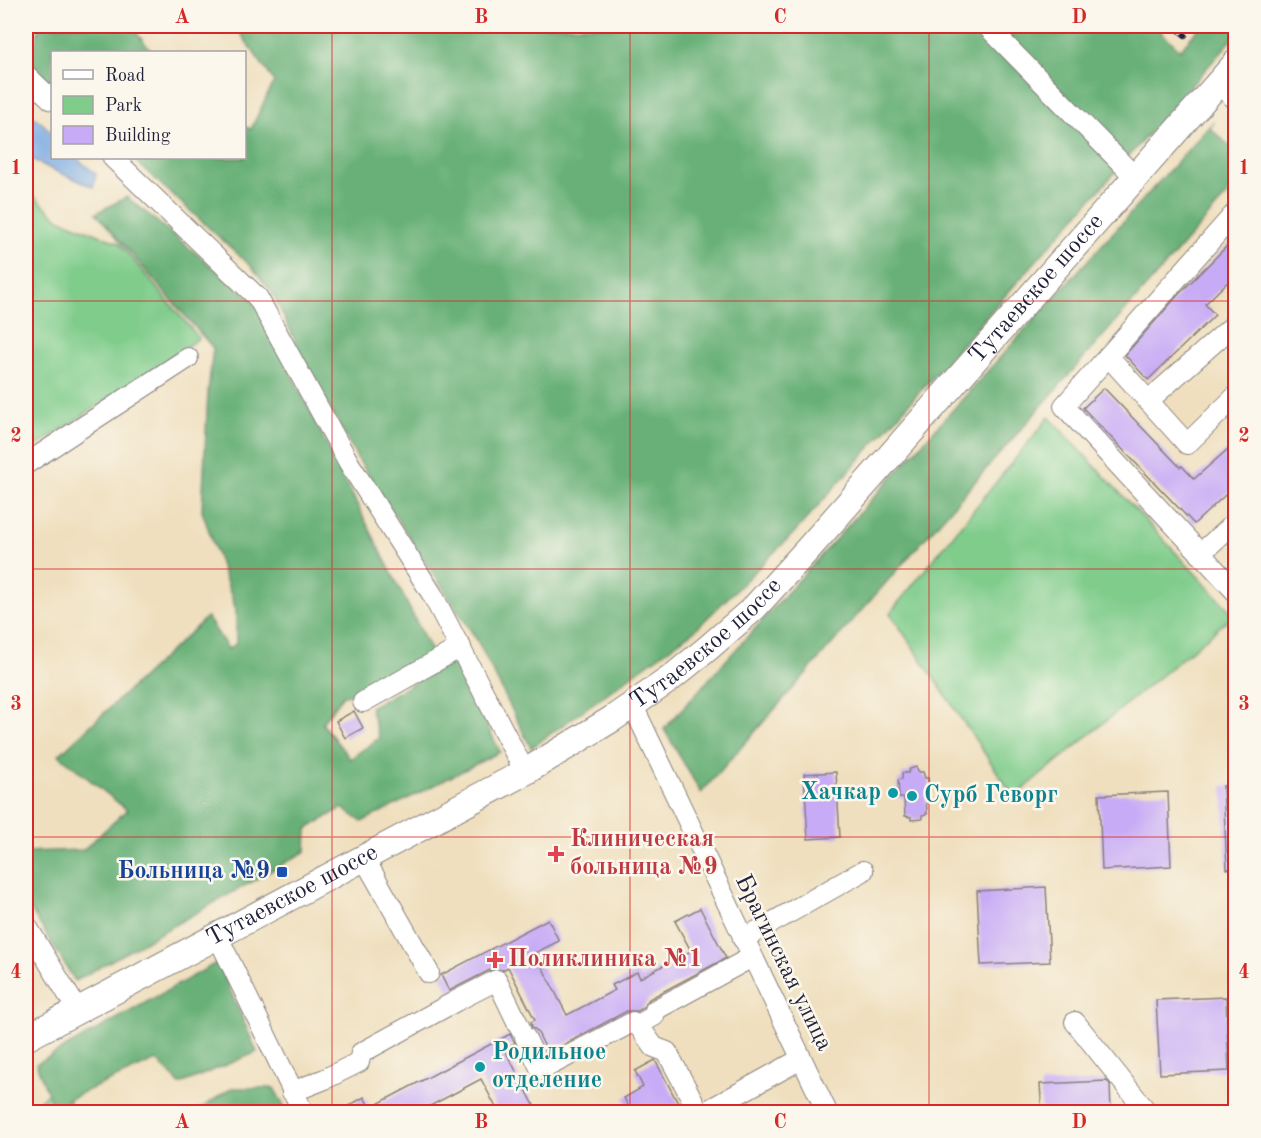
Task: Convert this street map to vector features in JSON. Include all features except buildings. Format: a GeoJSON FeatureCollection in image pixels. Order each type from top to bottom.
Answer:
{"type":"FeatureCollection","features":[{"type":"Feature","properties":{"kind":"main road","name":"Тутаевское шоссе"},"geometry":{"type":"LineString","coordinates":[[26,1038],[525,772],[633,706],[670,679],[754,608],[1236,63]]}},
{"type":"Feature","properties":{"kind":"street"},"geometry":{"type":"LineString","coordinates":[[987,26],[1135,177]]}},
{"type":"Feature","properties":{"kind":"street"},"geometry":{"type":"LineString","coordinates":[[26,75],[51,99]]}},
{"type":"Feature","properties":{"kind":"street"},"geometry":{"type":"LineString","coordinates":[[1218,82],[1236,100]]}},
{"type":"Feature","properties":{"kind":"street"},"geometry":{"type":"LineString","coordinates":[[114,159],[258,298],[350,463],[432,594],[525,772]]}},
{"type":"Feature","properties":{"kind":"street"},"geometry":{"type":"LineString","coordinates":[[1236,212],[1064,406],[1236,592]]}},
{"type":"Feature","properties":{"kind":"street"},"geometry":{"type":"LineString","coordinates":[[1149,401],[1236,323]]}},
{"type":"Feature","properties":{"kind":"street"},"geometry":{"type":"LineString","coordinates":[[1108,356],[1187,444],[1236,396]]}},
{"type":"Feature","properties":{"kind":"street"},"geometry":{"type":"LineString","coordinates":[[26,464],[188,358]]}},
{"type":"Feature","properties":{"kind":"street"},"geometry":{"type":"LineString","coordinates":[[1200,554],[1236,521]]}},
{"type":"Feature","properties":{"kind":"street"},"geometry":{"type":"LineString","coordinates":[[363,702],[460,647]]}},
{"type":"Feature","properties":{"kind":"street","name":"Брагинская улица"},"geometry":{"type":"LineString","coordinates":[[633,706],[827,1113]]}},
{"type":"Feature","properties":{"kind":"street"},"geometry":{"type":"LineString","coordinates":[[364,858],[429,973]]}},
{"type":"Feature","properties":{"kind":"street"},"geometry":{"type":"LineString","coordinates":[[743,939],[862,871]]}},
{"type":"Feature","properties":{"kind":"street"},"geometry":{"type":"LineString","coordinates":[[26,925],[78,1011]]}},
{"type":"Feature","properties":{"kind":"street"},"geometry":{"type":"LineString","coordinates":[[219,937],[303,1113]]}},
{"type":"Feature","properties":{"kind":"street"},"geometry":{"type":"LineString","coordinates":[[638,1025],[654,1016],[655,1010],[752,957]]}},
{"type":"Feature","properties":{"kind":"street"},"geometry":{"type":"LineString","coordinates":[[292,1092],[359,1062],[361,1053],[497,981],[541,1070],[633,1022],[638,1025],[654,1047],[667,1053],[699,1113]]}},
{"type":"Feature","properties":{"kind":"street"},"geometry":{"type":"LineString","coordinates":[[1075,1022],[1147,1113]]}},
{"type":"Feature","properties":{"kind":"street"},"geometry":{"type":"LineString","coordinates":[[705,1113],[801,1059]]}},
{"type":"Feature","properties":{"kind":"green space"},"geometry":{"type":"Polygon","coordinates":[[[39,26],[131,26],[151,51],[51,51],[51,84],[31,66],[39,26]]]}},
{"type":"Feature","properties":{"kind":"green space"},"geometry":{"type":"Polygon","coordinates":[[[235,26],[975,26],[1118,169],[793,534],[695,630],[531,748],[477,640],[358,459],[306,364],[273,294],[251,266],[133,159],[246,159],[246,127],[251,129],[274,81],[235,26]]]}},
{"type":"Feature","properties":{"kind":"green space"},"geometry":{"type":"Polygon","coordinates":[[[997,26],[1155,26],[1180,50],[1201,26],[1235,26],[1236,35],[1128,157],[997,26]]]}},
{"type":"Feature","properties":{"kind":"green space"},"geometry":{"type":"Polygon","coordinates":[[[1214,121],[1209,127],[1235,151],[1235,186],[701,793],[664,729],[1214,121]]]}},
{"type":"Feature","properties":{"kind":"green space"},"geometry":{"type":"Polygon","coordinates":[[[26,189],[59,219],[119,243],[199,338],[26,453],[26,189]]]}},
{"type":"Feature","properties":{"kind":"green space"},"geometry":{"type":"Polygon","coordinates":[[[127,197],[255,302],[432,653],[368,692],[343,695],[322,723],[350,759],[379,738],[370,707],[455,660],[500,752],[362,822],[342,808],[307,829],[306,851],[75,981],[26,902],[26,852],[83,850],[127,810],[59,755],[207,617],[228,649],[236,644],[236,610],[202,511],[208,392],[213,348],[96,213],[127,197]]]}},
{"type":"Feature","properties":{"kind":"green space"},"geometry":{"type":"Polygon","coordinates":[[[1049,417],[1234,615],[1014,797],[890,613],[1049,417]]]}},
{"type":"Feature","properties":{"kind":"green space"},"geometry":{"type":"Polygon","coordinates":[[[218,962],[257,1052],[180,1084],[156,1060],[53,1106],[36,1064],[218,962]]]}},
{"type":"Feature","properties":{"kind":"green space"},"geometry":{"type":"Polygon","coordinates":[[[232,1088],[274,1088],[287,1112],[195,1112],[232,1088]]]}},
{"type":"Feature","properties":{"kind":"green space"},"geometry":{"type":"Polygon","coordinates":[[[48,1093],[53,1106],[68,1099],[75,1112],[45,1112],[39,1101],[48,1093]]]}},
{"type":"Feature","properties":{"kind":"water"},"geometry":{"type":"Polygon","coordinates":[[[26,113],[40,121],[51,132],[51,159],[77,159],[96,174],[93,187],[51,169],[26,156],[26,113]]]}},
{"type":"Feature","properties":{"kind":"railway"},"geometry":{"type":"LineString","coordinates":[[1174,26],[1185,35]]}},
{"type":"Feature","properties":{"kind":"place","name":"Хачкар"},"geometry":{"type":"Point","coordinates":[893,793]}},
{"type":"Feature","properties":{"kind":"place","name":"Сурб Геворг"},"geometry":{"type":"Point","coordinates":[912,796]}},
{"type":"Feature","properties":{"kind":"place","name":"Клиническая больница №9"},"geometry":{"type":"Point","coordinates":[556,854]}},
{"type":"Feature","properties":{"kind":"place","name":"Больница №9"},"geometry":{"type":"Point","coordinates":[282,872]}},
{"type":"Feature","properties":{"kind":"place","name":"Поликлиника №1"},"geometry":{"type":"Point","coordinates":[495,960]}},
{"type":"Feature","properties":{"kind":"place","name":"Родильное отделение"},"geometry":{"type":"Point","coordinates":[480,1067]}}]}
